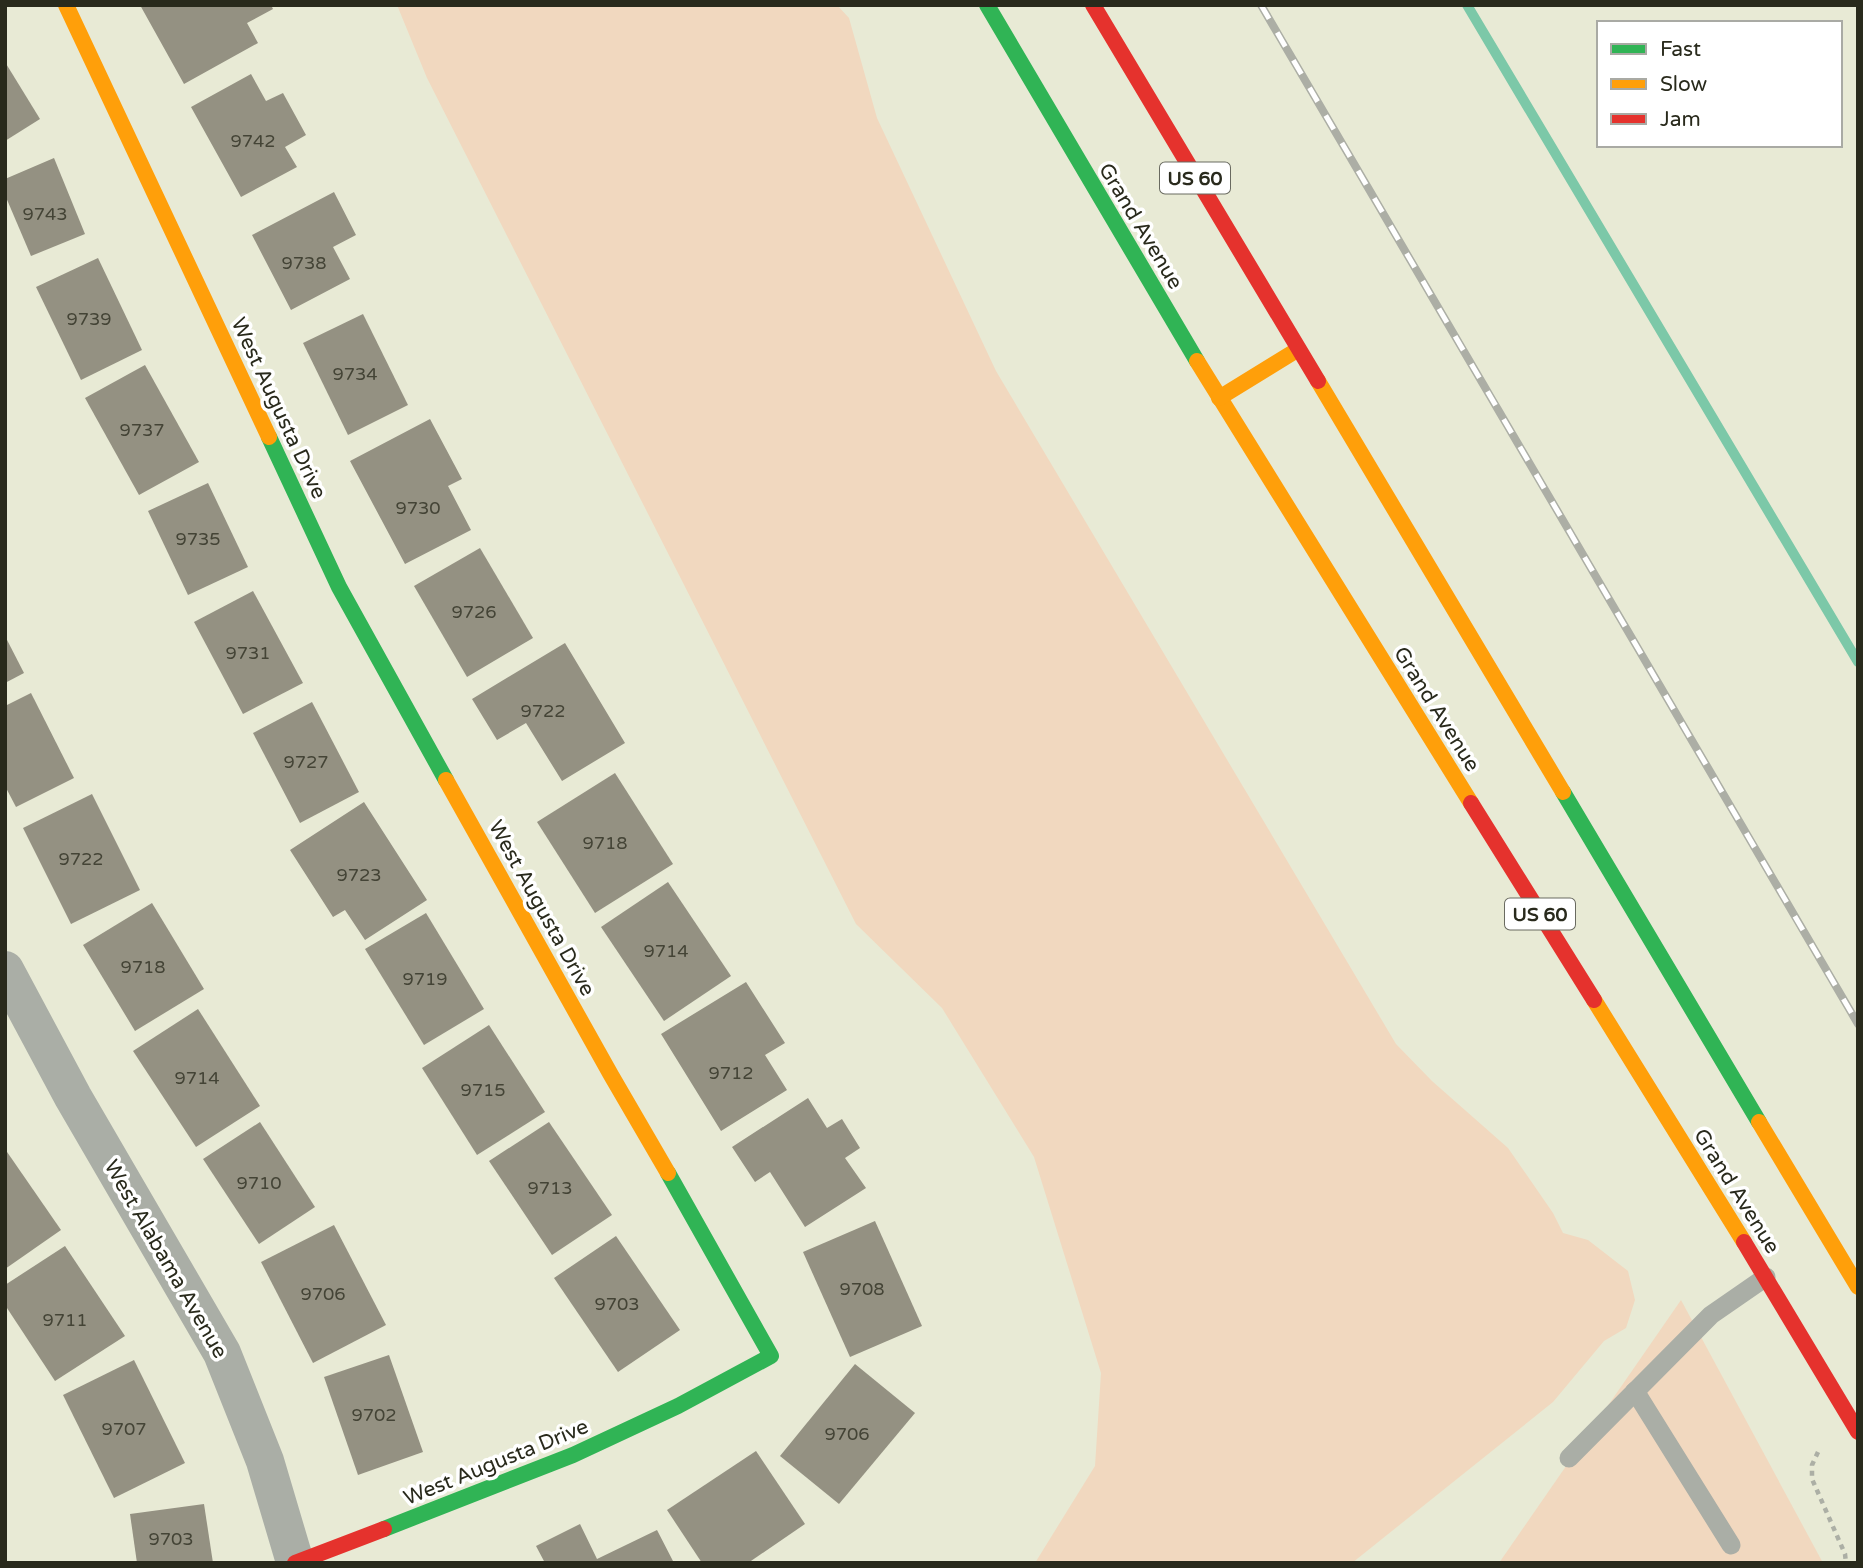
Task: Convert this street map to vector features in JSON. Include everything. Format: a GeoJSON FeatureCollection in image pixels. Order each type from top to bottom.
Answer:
{"type":"FeatureCollection","features":[{"type":"Feature","properties":{"kind":"main road","name":"West Augusta Drive"},"geometry":{"type":"LineString","coordinates":[[66,5],[339,586],[604,1063],[691,1211],[771,1356],[678,1406],[573,1455],[481,1493],[295,1562]]}},
{"type":"Feature","properties":{"kind":"main road","name":"Grand Avenue"},"geometry":{"type":"LineString","coordinates":[[987,5],[1219,398],[1766,1277],[1858,1432]]}},
{"type":"Feature","properties":{"kind":"main road","name":"US 60"},"geometry":{"type":"LineString","coordinates":[[1093,5],[1858,1287]]}},
{"type":"Feature","properties":{"kind":"main road"},"geometry":{"type":"LineString","coordinates":[[1219,398],[1297,350]]}},
{"type":"Feature","properties":{"kind":"street","name":"West Alabama Avenue"},"geometry":{"type":"LineString","coordinates":[[5,971],[72,1097],[222,1353],[265,1461],[295,1562]]}},
{"type":"Feature","properties":{"kind":"lane"},"geometry":{"type":"LineString","coordinates":[[1569,1458],[1711,1315],[1766,1277]]}},
{"type":"Feature","properties":{"kind":"lane"},"geometry":{"type":"LineString","coordinates":[[1635,1391],[1731,1545]]}},
{"type":"Feature","properties":{"kind":"path"},"geometry":{"type":"LineString","coordinates":[[1818,1452],[1812,1465],[1812,1479],[1845,1554],[1846,1563]]}},
{"type":"Feature","properties":{"kind":"shaded area"},"geometry":{"type":"Polygon","coordinates":[[[397,5],[837,5],[849,18],[877,118],[996,371],[1396,1044],[1432,1081],[1508,1148],[1553,1213],[1563,1233],[1588,1240],[1628,1271],[1635,1300],[1626,1328],[1604,1341],[1553,1402],[1352,1563],[1035,1563],[1095,1466],[1101,1373],[1034,1157],[942,1008],[856,924],[427,78],[397,5]]]}},
{"type":"Feature","properties":{"kind":"shaded area"},"geometry":{"type":"Polygon","coordinates":[[[1681,1300],[1823,1563],[1499,1563],[1681,1300]]]}},
{"type":"Feature","properties":{"kind":"building"},"geometry":{"type":"Polygon","coordinates":[[[140,5],[271,5],[273,9],[247,23],[258,43],[184,84],[140,5]]]}},
{"type":"Feature","properties":{"kind":"building"},"geometry":{"type":"Polygon","coordinates":[[[5,62],[40,119],[5,141],[5,62]]]}},
{"type":"Feature","properties":{"kind":"building"},"geometry":{"type":"Polygon","coordinates":[[[251,74],[266,101],[283,93],[306,135],[285,147],[297,167],[241,197],[191,107],[251,74]]]}},
{"type":"Feature","properties":{"kind":"building"},"geometry":{"type":"Polygon","coordinates":[[[54,158],[85,234],[31,256],[5,195],[5,179],[54,158]]]}},
{"type":"Feature","properties":{"kind":"building"},"geometry":{"type":"Polygon","coordinates":[[[334,192],[356,235],[333,247],[350,279],[291,310],[252,235],[334,192]]]}},
{"type":"Feature","properties":{"kind":"building"},"geometry":{"type":"Polygon","coordinates":[[[98,258],[142,350],[81,380],[36,287],[98,258]]]}},
{"type":"Feature","properties":{"kind":"building"},"geometry":{"type":"Polygon","coordinates":[[[363,314],[408,405],[348,435],[303,343],[363,314]]]}},
{"type":"Feature","properties":{"kind":"building"},"geometry":{"type":"Polygon","coordinates":[[[145,365],[199,462],[139,495],[85,398],[145,365]]]}},
{"type":"Feature","properties":{"kind":"building"},"geometry":{"type":"Polygon","coordinates":[[[430,419],[462,479],[448,486],[471,530],[405,564],[350,461],[430,419]]]}},
{"type":"Feature","properties":{"kind":"building"},"geometry":{"type":"Polygon","coordinates":[[[208,483],[248,567],[188,595],[148,511],[208,483]]]}},
{"type":"Feature","properties":{"kind":"building"},"geometry":{"type":"Polygon","coordinates":[[[480,548],[533,638],[467,677],[414,586],[480,548]]]}},
{"type":"Feature","properties":{"kind":"building"},"geometry":{"type":"Polygon","coordinates":[[[253,591],[303,683],[243,714],[194,622],[253,591]]]}},
{"type":"Feature","properties":{"kind":"building"},"geometry":{"type":"Polygon","coordinates":[[[5,636],[24,673],[5,683],[5,636]]]}},
{"type":"Feature","properties":{"kind":"building"},"geometry":{"type":"Polygon","coordinates":[[[565,643],[625,743],[562,781],[526,723],[497,740],[472,699],[565,643]]]}},
{"type":"Feature","properties":{"kind":"building"},"geometry":{"type":"Polygon","coordinates":[[[31,693],[74,778],[16,807],[5,786],[5,706],[31,693]]]}},
{"type":"Feature","properties":{"kind":"building"},"geometry":{"type":"Polygon","coordinates":[[[312,702],[359,792],[300,823],[253,733],[312,702]]]}},
{"type":"Feature","properties":{"kind":"building"},"geometry":{"type":"Polygon","coordinates":[[[615,773],[673,864],[595,913],[537,822],[615,773]]]}},
{"type":"Feature","properties":{"kind":"building"},"geometry":{"type":"Polygon","coordinates":[[[92,794],[140,890],[71,924],[23,828],[92,794]]]}},
{"type":"Feature","properties":{"kind":"building"},"geometry":{"type":"Polygon","coordinates":[[[364,802],[427,900],[365,940],[345,910],[333,917],[290,850],[364,802]]]}},
{"type":"Feature","properties":{"kind":"building"},"geometry":{"type":"Polygon","coordinates":[[[668,882],[731,976],[664,1021],[601,927],[668,882]]]}},
{"type":"Feature","properties":{"kind":"building"},"geometry":{"type":"Polygon","coordinates":[[[152,903],[204,989],[135,1031],[83,945],[152,903]]]}},
{"type":"Feature","properties":{"kind":"building"},"geometry":{"type":"Polygon","coordinates":[[[426,913],[484,1009],[424,1045],[365,949],[426,913]]]}},
{"type":"Feature","properties":{"kind":"building"},"geometry":{"type":"Polygon","coordinates":[[[746,982],[785,1043],[765,1055],[787,1090],[721,1131],[661,1034],[746,982]]]}},
{"type":"Feature","properties":{"kind":"building"},"geometry":{"type":"Polygon","coordinates":[[[198,1009],[260,1106],[196,1147],[133,1051],[198,1009]]]}},
{"type":"Feature","properties":{"kind":"building"},"geometry":{"type":"Polygon","coordinates":[[[489,1025],[545,1112],[477,1155],[422,1068],[489,1025]]]}},
{"type":"Feature","properties":{"kind":"building"},"geometry":{"type":"Polygon","coordinates":[[[808,1098],[827,1128],[842,1119],[860,1148],[845,1158],[866,1188],[805,1227],[770,1172],[755,1182],[732,1147],[808,1098]]]}},
{"type":"Feature","properties":{"kind":"building"},"geometry":{"type":"Polygon","coordinates":[[[260,1122],[315,1207],[259,1244],[203,1159],[260,1122]]]}},
{"type":"Feature","properties":{"kind":"building"},"geometry":{"type":"Polygon","coordinates":[[[549,1122],[612,1215],[552,1255],[489,1161],[549,1122]]]}},
{"type":"Feature","properties":{"kind":"building"},"geometry":{"type":"Polygon","coordinates":[[[5,1149],[61,1230],[5,1269],[5,1149]]]}},
{"type":"Feature","properties":{"kind":"building"},"geometry":{"type":"Polygon","coordinates":[[[875,1221],[922,1326],[850,1357],[803,1252],[875,1221]]]}},
{"type":"Feature","properties":{"kind":"building"},"geometry":{"type":"Polygon","coordinates":[[[334,1225],[386,1325],[313,1363],[261,1262],[334,1225]]]}},
{"type":"Feature","properties":{"kind":"building"},"geometry":{"type":"Polygon","coordinates":[[[616,1236],[680,1330],[618,1372],[554,1278],[616,1236]]]}},
{"type":"Feature","properties":{"kind":"building"},"geometry":{"type":"Polygon","coordinates":[[[65,1246],[125,1336],[55,1381],[5,1305],[5,1285],[65,1246]]]}},
{"type":"Feature","properties":{"kind":"building"},"geometry":{"type":"Polygon","coordinates":[[[389,1355],[423,1452],[358,1475],[324,1377],[389,1355]]]}},
{"type":"Feature","properties":{"kind":"building"},"geometry":{"type":"Polygon","coordinates":[[[134,1360],[185,1463],[114,1498],[63,1395],[134,1360]]]}},
{"type":"Feature","properties":{"kind":"building"},"geometry":{"type":"Polygon","coordinates":[[[855,1364],[915,1413],[839,1504],[780,1456],[855,1364]]]}},
{"type":"Feature","properties":{"kind":"building"},"geometry":{"type":"Polygon","coordinates":[[[756,1451],[805,1524],[748,1563],[702,1563],[667,1510],[756,1451]]]}},
{"type":"Feature","properties":{"kind":"building"},"geometry":{"type":"Polygon","coordinates":[[[204,1504],[213,1563],[137,1563],[130,1514],[204,1504]]]}},
{"type":"Feature","properties":{"kind":"building"},"geometry":{"type":"Polygon","coordinates":[[[580,1524],[597,1559],[657,1530],[674,1563],[545,1563],[536,1546],[580,1524]]]}},
{"type":"Feature","properties":{"kind":"waterway"},"geometry":{"type":"LineString","coordinates":[[1467,5],[1858,662]]}},
{"type":"Feature","properties":{"kind":"railway"},"geometry":{"type":"LineString","coordinates":[[1261,5],[1858,1024]]}},
{"type":"Feature","properties":{"kind":"traffic: fast"},"geometry":{"type":"LineString","coordinates":[[987,5],[1197,361]]}},
{"type":"Feature","properties":{"kind":"traffic: fast"},"geometry":{"type":"LineString","coordinates":[[269,437],[339,587],[446,780]]}},
{"type":"Feature","properties":{"kind":"traffic: fast"},"geometry":{"type":"LineString","coordinates":[[1563,792],[1759,1122]]}},
{"type":"Feature","properties":{"kind":"traffic: fast"},"geometry":{"type":"LineString","coordinates":[[384,1529],[573,1455],[678,1406],[771,1356],[668,1173]]}},
{"type":"Feature","properties":{"kind":"traffic: slow"},"geometry":{"type":"LineString","coordinates":[[66,5],[269,437]]}},
{"type":"Feature","properties":{"kind":"traffic: slow"},"geometry":{"type":"LineString","coordinates":[[1219,398],[1297,350]]}},
{"type":"Feature","properties":{"kind":"traffic: slow"},"geometry":{"type":"LineString","coordinates":[[1197,361],[1471,803]]}},
{"type":"Feature","properties":{"kind":"traffic: slow"},"geometry":{"type":"LineString","coordinates":[[1318,381],[1563,792]]}},
{"type":"Feature","properties":{"kind":"traffic: slow"},"geometry":{"type":"LineString","coordinates":[[446,780],[668,1173]]}},
{"type":"Feature","properties":{"kind":"traffic: slow"},"geometry":{"type":"LineString","coordinates":[[1594,1000],[1744,1242]]}},
{"type":"Feature","properties":{"kind":"traffic: slow"},"geometry":{"type":"LineString","coordinates":[[1759,1122],[1858,1287]]}},
{"type":"Feature","properties":{"kind":"traffic: jam"},"geometry":{"type":"LineString","coordinates":[[1093,5],[1318,381]]}},
{"type":"Feature","properties":{"kind":"traffic: jam"},"geometry":{"type":"LineString","coordinates":[[1471,803],[1594,1000]]}},
{"type":"Feature","properties":{"kind":"traffic: jam"},"geometry":{"type":"LineString","coordinates":[[1744,1242],[1858,1432]]}},
{"type":"Feature","properties":{"kind":"traffic: jam"},"geometry":{"type":"LineString","coordinates":[[295,1563],[384,1529]]}}]}
